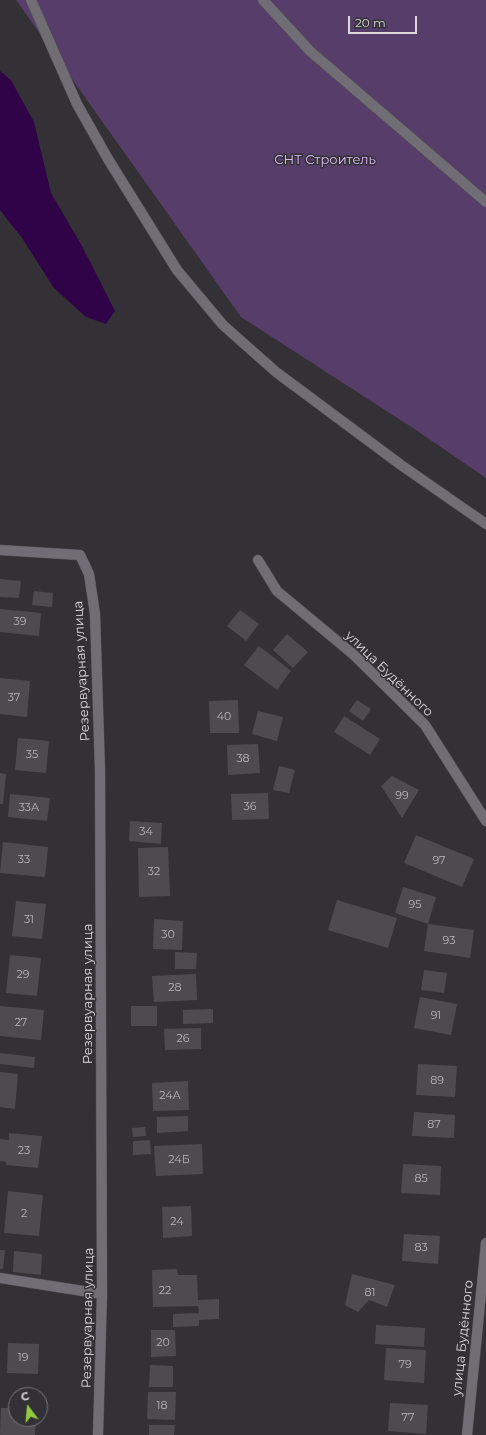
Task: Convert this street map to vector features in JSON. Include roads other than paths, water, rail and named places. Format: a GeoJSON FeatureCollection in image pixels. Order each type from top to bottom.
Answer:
{"type":"FeatureCollection","features":[{"type":"Feature","properties":{"kind":"street"},"geometry":{"type":"LineString","coordinates":[[31,0],[77,104],[108,159],[177,270],[223,324],[276,372],[400,464],[486,524]]}},
{"type":"Feature","properties":{"kind":"street"},"geometry":{"type":"LineString","coordinates":[[262,0],[310,51],[486,202]]}},
{"type":"Feature","properties":{"kind":"street","name":"Резервуарная улица"},"geometry":{"type":"LineString","coordinates":[[0,550],[80,555],[89,574],[94,614],[99,763],[102,1294],[98,1435]]}},
{"type":"Feature","properties":{"kind":"street","name":"улица Будённого"},"geometry":{"type":"LineString","coordinates":[[258,560],[277,591],[354,655],[425,725],[486,821]]}},
{"type":"Feature","properties":{"kind":"street","name":"улица Будённого"},"geometry":{"type":"LineString","coordinates":[[467,1435],[486,1243]]}},
{"type":"Feature","properties":{"kind":"street"},"geometry":{"type":"LineString","coordinates":[[0,1278],[102,1294]]}},
{"type":"Feature","properties":{"kind":"park label","name":"СНТ Строитель"},"geometry":{"type":"Point","coordinates":[325,160]}}]}
